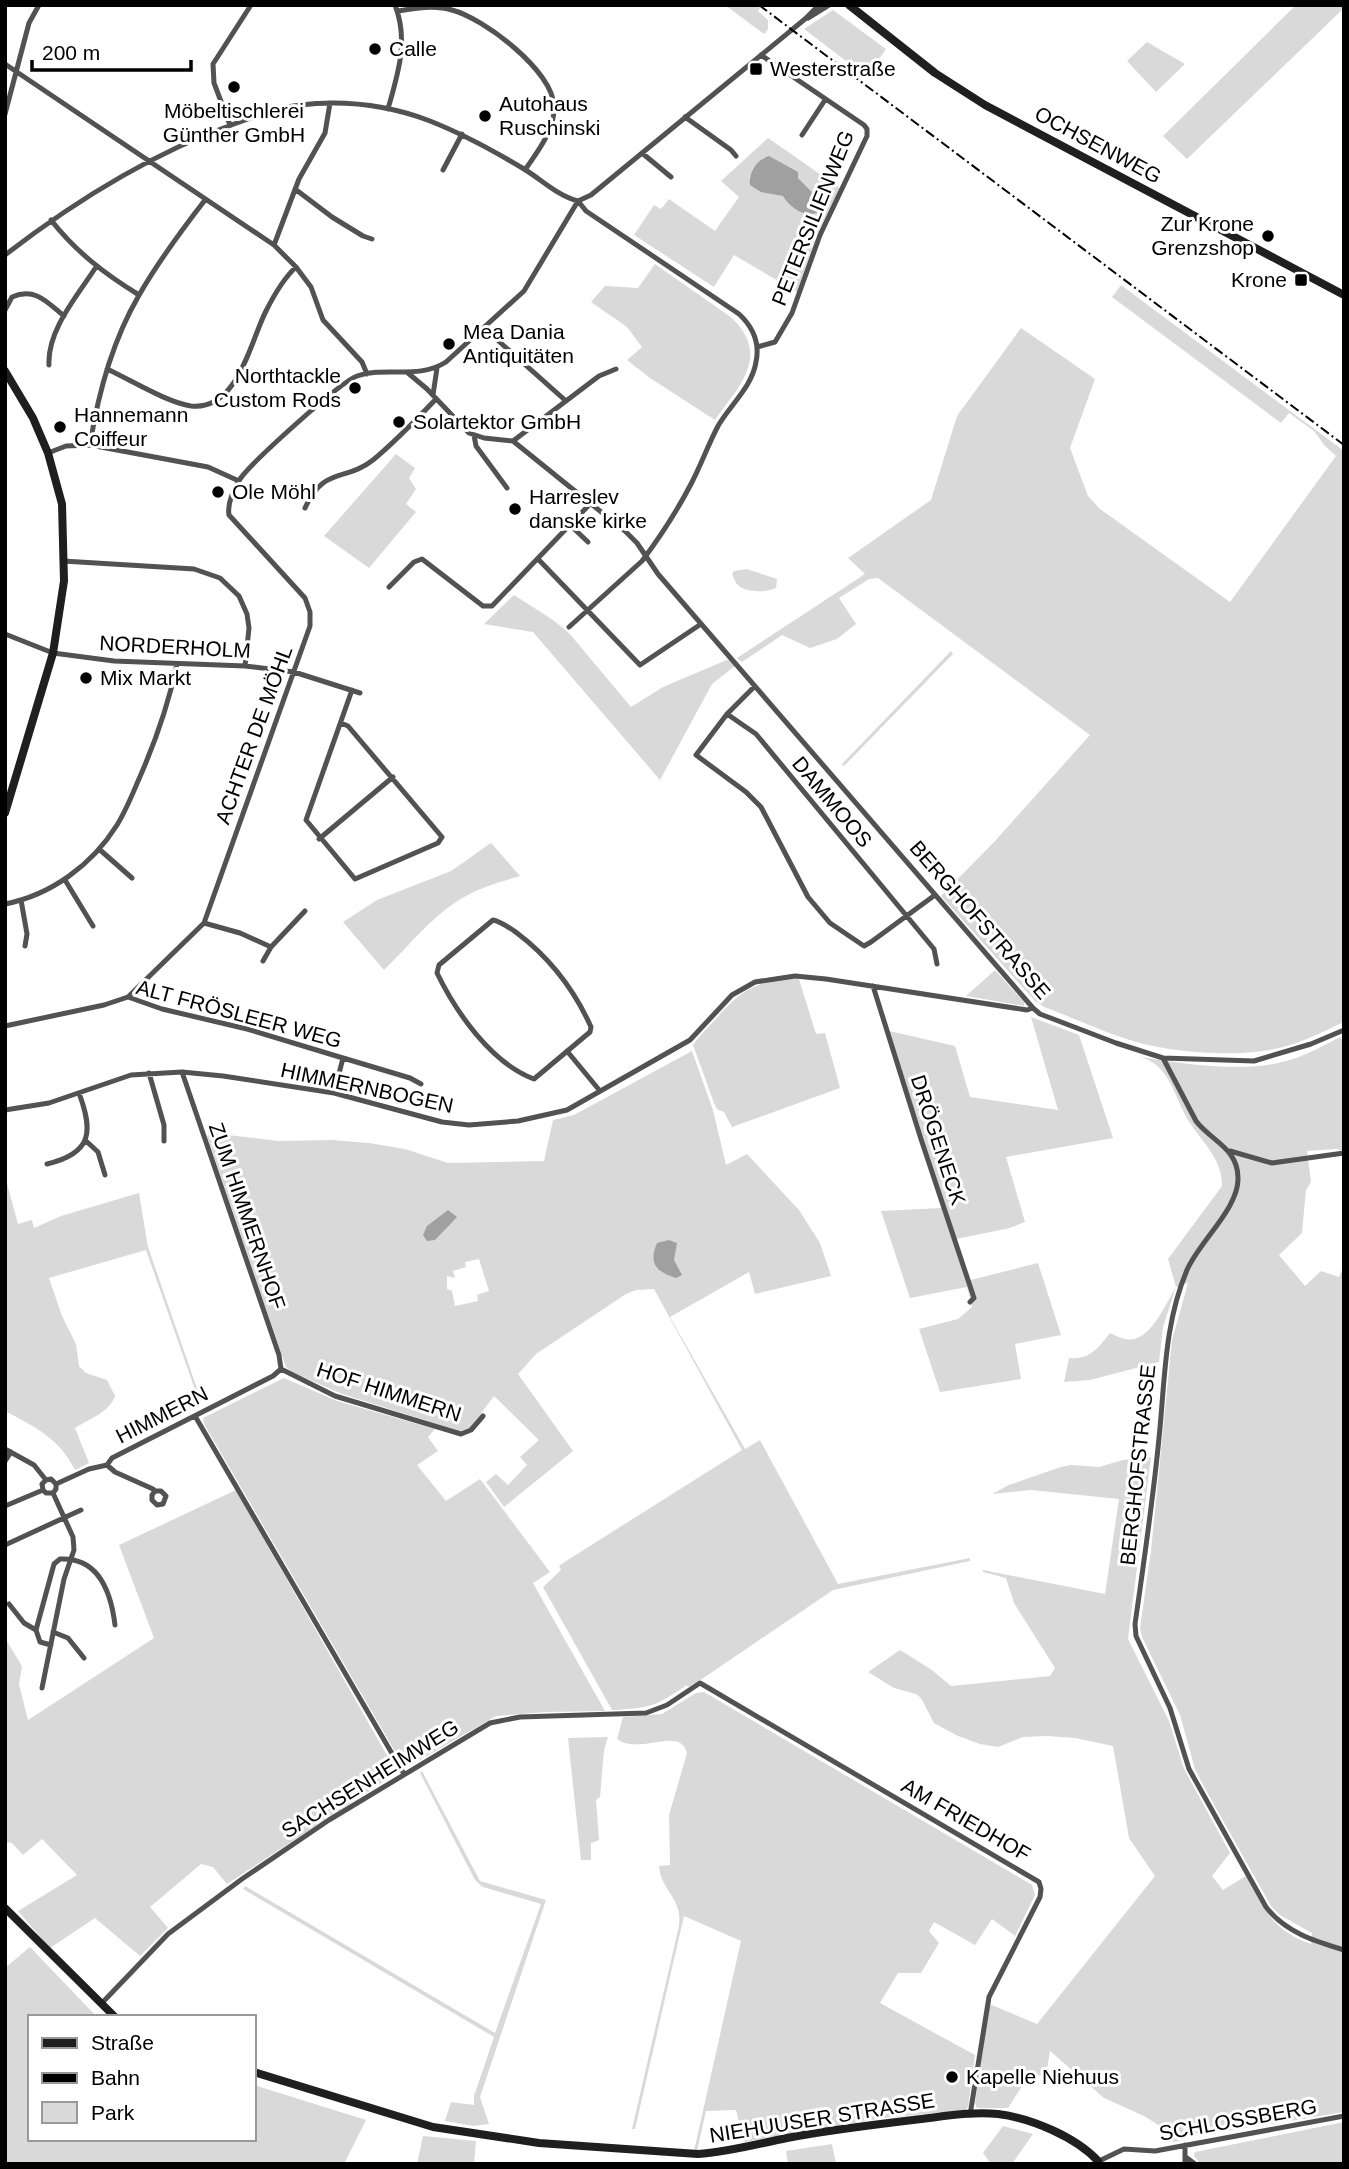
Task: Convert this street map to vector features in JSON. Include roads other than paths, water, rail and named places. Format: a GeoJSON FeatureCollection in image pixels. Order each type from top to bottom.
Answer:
{"type":"FeatureCollection","features":[{"type":"Feature","properties":{"kind":"street"},"geometry":{"type":"LineString","coordinates":[[5,114],[29,23],[39,5]]}},
{"type":"Feature","properties":{"kind":"street"},"geometry":{"type":"LineString","coordinates":[[230,125],[214,83],[214,64],[251,5]]}},
{"type":"Feature","properties":{"kind":"street"},"geometry":{"type":"LineString","coordinates":[[48,453],[66,446],[90,445],[208,467],[239,481],[248,469],[351,379],[367,374],[408,373],[437,368],[485,329],[524,292],[579,201],[591,195],[819,5]]}},
{"type":"Feature","properties":{"kind":"street"},"geometry":{"type":"LineString","coordinates":[[805,19],[829,5]]}},
{"type":"Feature","properties":{"kind":"street","name":"OCHSENWEG"},"geometry":{"type":"LineString","coordinates":[[849,5],[935,74],[985,104],[1344,295]]}},
{"type":"Feature","properties":{"kind":"street"},"geometry":{"type":"LineString","coordinates":[[388,109],[400,69],[403,46],[403,29],[397,8],[435,7],[463,13],[522,54],[550,89],[554,112],[548,132],[525,170]]}},
{"type":"Feature","properties":{"kind":"street","name":"PETERSILIENWEG"},"geometry":{"type":"LineString","coordinates":[[757,347],[775,342],[792,313],[820,235],[867,136],[867,129],[863,125],[761,55]]}},
{"type":"Feature","properties":{"kind":"street"},"geometry":{"type":"LineString","coordinates":[[5,64],[274,245],[312,287],[323,320],[365,366],[367,374]]}},
{"type":"Feature","properties":{"kind":"street"},"geometry":{"type":"LineString","coordinates":[[802,135],[825,100]]}},
{"type":"Feature","properties":{"kind":"street"},"geometry":{"type":"LineString","coordinates":[[274,245],[295,189],[325,133],[330,103]]}},
{"type":"Feature","properties":{"kind":"street"},"geometry":{"type":"LineString","coordinates":[[5,255],[51,220],[149,161],[230,125],[297,105],[361,104],[426,120],[461,134],[525,170],[562,195],[579,201],[586,211],[739,314],[752,329],[757,359],[750,380],[719,425],[690,487],[646,556],[569,627]]}},
{"type":"Feature","properties":{"kind":"street"},"geometry":{"type":"LineString","coordinates":[[685,117],[736,156]]}},
{"type":"Feature","properties":{"kind":"street"},"geometry":{"type":"LineString","coordinates":[[443,170],[461,134]]}},
{"type":"Feature","properties":{"kind":"street"},"geometry":{"type":"LineString","coordinates":[[642,153],[671,177]]}},
{"type":"Feature","properties":{"kind":"street"},"geometry":{"type":"LineString","coordinates":[[295,189],[332,217],[372,239]]}},
{"type":"Feature","properties":{"kind":"street"},"geometry":{"type":"LineString","coordinates":[[90,445],[107,369],[139,295],[173,242],[205,200]]}},
{"type":"Feature","properties":{"kind":"street"},"geometry":{"type":"LineString","coordinates":[[51,220],[68,241],[96,267],[139,295]]}},
{"type":"Feature","properties":{"kind":"street"},"geometry":{"type":"LineString","coordinates":[[49,365],[48,353],[64,316],[96,267]]}},
{"type":"Feature","properties":{"kind":"street"},"geometry":{"type":"LineString","coordinates":[[107,369],[181,404],[198,406],[213,401],[235,383],[265,312],[286,277],[296,267]]}},
{"type":"Feature","properties":{"kind":"street"},"geometry":{"type":"LineString","coordinates":[[5,310],[12,297],[23,292],[49,303],[64,316]]}},
{"type":"Feature","properties":{"kind":"street"},"geometry":{"type":"LineString","coordinates":[[485,329],[566,401]]}},
{"type":"Feature","properties":{"kind":"street"},"geometry":{"type":"LineString","coordinates":[[305,508],[317,488],[334,475],[344,474],[371,461],[434,397],[437,368]]}},
{"type":"Feature","properties":{"kind":"street"},"geometry":{"type":"LineString","coordinates":[[408,373],[463,428],[474,435],[513,441],[599,376],[616,369]]}},
{"type":"Feature","properties":{"kind":"street"},"geometry":{"type":"LineString","coordinates":[[5,371],[33,418],[48,453],[62,503],[63,561],[63,588],[53,653],[5,813]]}},
{"type":"Feature","properties":{"kind":"street"},"geometry":{"type":"LineString","coordinates":[[474,435],[476,446],[507,488]]}},
{"type":"Feature","properties":{"kind":"street","name":"BERGHOFSTRASSE"},"geometry":{"type":"LineString","coordinates":[[513,441],[625,531],[658,574],[1033,1008],[1069,1026],[1163,1058],[1254,1060],[1311,1044],[1344,1030]]}},
{"type":"Feature","properties":{"kind":"street","name":"ACHTER DE MÖHL"},"geometry":{"type":"LineString","coordinates":[[128,997],[204,923],[310,626],[309,605],[302,594],[229,514],[230,500],[239,481]]}},
{"type":"Feature","properties":{"kind":"street"},"geometry":{"type":"LineString","coordinates":[[389,587],[414,562],[422,559],[483,606],[492,606],[590,504]]}},
{"type":"Feature","properties":{"kind":"street"},"geometry":{"type":"LineString","coordinates":[[570,525],[588,542]]}},
{"type":"Feature","properties":{"kind":"street"},"geometry":{"type":"LineString","coordinates":[[538,559],[640,665],[701,624]]}},
{"type":"Feature","properties":{"kind":"street"},"geometry":{"type":"LineString","coordinates":[[63,561],[194,569],[220,578],[239,596],[247,614],[249,628],[245,666]]}},
{"type":"Feature","properties":{"kind":"street","name":"NORDERHOLM"},"geometry":{"type":"LineString","coordinates":[[5,634],[53,653],[119,662],[245,666],[294,671],[360,693]]}},
{"type":"Feature","properties":{"kind":"street"},"geometry":{"type":"LineString","coordinates":[[5,904],[21,901],[65,880],[99,849],[116,826],[145,763],[170,698],[177,664]]}},
{"type":"Feature","properties":{"kind":"street"},"geometry":{"type":"LineString","coordinates":[[755,686],[727,714],[696,755],[746,792],[761,807],[808,897],[830,923],[864,946],[934,895]]}},
{"type":"Feature","properties":{"kind":"street"},"geometry":{"type":"LineString","coordinates":[[341,723],[348,726],[393,777],[441,834],[442,839],[355,879],[319,839],[306,820],[352,690]]}},
{"type":"Feature","properties":{"kind":"street","name":"DAMMOOS"},"geometry":{"type":"LineString","coordinates":[[727,714],[756,734],[934,949],[937,964]]}},
{"type":"Feature","properties":{"kind":"street"},"geometry":{"type":"LineString","coordinates":[[319,839],[393,777]]}},
{"type":"Feature","properties":{"kind":"street"},"geometry":{"type":"LineString","coordinates":[[99,849],[132,877]]}},
{"type":"Feature","properties":{"kind":"street"},"geometry":{"type":"LineString","coordinates":[[65,880],[93,926]]}},
{"type":"Feature","properties":{"kind":"street"},"geometry":{"type":"LineString","coordinates":[[21,901],[27,934],[25,946]]}},
{"type":"Feature","properties":{"kind":"street"},"geometry":{"type":"LineString","coordinates":[[263,961],[271,947],[305,911]]}},
{"type":"Feature","properties":{"kind":"street"},"geometry":{"type":"LineString","coordinates":[[493,920],[512,930],[529,943],[559,974],[578,1000],[591,1027],[590,1032],[567,1052],[537,1078],[531,1079],[524,1075],[502,1059],[475,1032],[452,1001],[437,969],[493,920]]}},
{"type":"Feature","properties":{"kind":"street"},"geometry":{"type":"LineString","coordinates":[[204,923],[240,933],[271,947]]}},
{"type":"Feature","properties":{"kind":"street"},"geometry":{"type":"LineString","coordinates":[[567,1052],[600,1091],[690,1040],[732,995],[755,982],[795,976],[1027,1010],[1033,1008]]}},
{"type":"Feature","properties":{"kind":"street","name":"DRÖGENECK"},"geometry":{"type":"LineString","coordinates":[[873,986],[974,1298],[970,1302]]}},
{"type":"Feature","properties":{"kind":"street","name":"ALT FRÖSLEER WEG"},"geometry":{"type":"LineString","coordinates":[[5,1026],[104,1005],[128,997],[162,1009],[247,1029],[410,1078],[421,1084]]}},
{"type":"Feature","properties":{"kind":"street"},"geometry":{"type":"LineString","coordinates":[[334,1093],[343,1058]]}},
{"type":"Feature","properties":{"kind":"street"},"geometry":{"type":"LineString","coordinates":[[1163,1058],[1196,1121],[1202,1129],[1230,1150],[1272,1163],[1344,1153]]}},
{"type":"Feature","properties":{"kind":"street","name":"HIMMERNBOGEN"},"geometry":{"type":"LineString","coordinates":[[5,1110],[49,1103],[116,1079],[149,1073],[182,1072],[223,1076],[334,1093],[442,1122],[469,1125],[517,1121],[567,1110],[600,1091]]}},
{"type":"Feature","properties":{"kind":"street","name":"ZUM HIMMERNHOF"},"geometry":{"type":"LineString","coordinates":[[182,1072],[279,1355],[281,1370]]}},
{"type":"Feature","properties":{"kind":"street"},"geometry":{"type":"LineString","coordinates":[[149,1073],[164,1125],[164,1141]]}},
{"type":"Feature","properties":{"kind":"street"},"geometry":{"type":"LineString","coordinates":[[47,1164],[62,1159],[85,1140],[89,1124],[79,1093]]}},
{"type":"Feature","properties":{"kind":"street"},"geometry":{"type":"LineString","coordinates":[[85,1140],[98,1152],[105,1175]]}},
{"type":"Feature","properties":{"kind":"street","name":"BERGHOFSTRASSE"},"geometry":{"type":"LineString","coordinates":[[1230,1150],[1238,1176],[1237,1189],[1187,1270],[1169,1330],[1155,1480],[1135,1624],[1136,1636],[1170,1709],[1189,1769],[1266,1907],[1282,1924],[1292,1930],[1344,1950]]}},
{"type":"Feature","properties":{"kind":"street","name":"HOF HIMMERN"},"geometry":{"type":"LineString","coordinates":[[281,1370],[335,1395],[461,1434],[471,1430],[483,1416]]}},
{"type":"Feature","properties":{"kind":"street","name":"HIMMERN"},"geometry":{"type":"LineString","coordinates":[[56,1484],[89,1469],[107,1465],[112,1458],[281,1370]]}},
{"type":"Feature","properties":{"kind":"street"},"geometry":{"type":"LineString","coordinates":[[195,1416],[404,1774]]}},
{"type":"Feature","properties":{"kind":"street"},"geometry":{"type":"LineString","coordinates":[[5,1461],[8,1450],[34,1465],[46,1480]]}},
{"type":"Feature","properties":{"kind":"street"},"geometry":{"type":"LineString","coordinates":[[107,1465],[115,1472],[155,1492]]}},
{"type":"Feature","properties":{"kind":"street"},"geometry":{"type":"LineString","coordinates":[[43,1688],[74,1542],[53,1493],[56,1484],[51,1479],[46,1480],[42,1484],[43,1490],[53,1493]]}},
{"type":"Feature","properties":{"kind":"street"},"geometry":{"type":"LineString","coordinates":[[5,1506],[43,1490]]}},
{"type":"Feature","properties":{"kind":"street"},"geometry":{"type":"LineString","coordinates":[[5,1545],[81,1510]]}},
{"type":"Feature","properties":{"kind":"street"},"geometry":{"type":"LineString","coordinates":[[51,1645],[40,1642],[36,1630],[54,1564],[60,1559],[72,1559],[93,1569],[104,1581],[113,1605],[115,1625]]}},
{"type":"Feature","properties":{"kind":"street"},"geometry":{"type":"LineString","coordinates":[[9,1604],[24,1623],[36,1630]]}},
{"type":"Feature","properties":{"kind":"street"},"geometry":{"type":"LineString","coordinates":[[54,1632],[68,1638],[84,1658]]}},
{"type":"Feature","properties":{"kind":"street","name":"SACHSENHEIMWEG"},"geometry":{"type":"LineString","coordinates":[[101,2004],[178,1925],[242,1879],[404,1774],[499,1720],[646,1713],[667,1705],[700,1684]]}},
{"type":"Feature","properties":{"kind":"street","name":"AM FRIEDHOF"},"geometry":{"type":"LineString","coordinates":[[700,1684],[1039,1882],[1040,1897],[989,1997],[970,2115]]}},
{"type":"Feature","properties":{"kind":"street"},"geometry":{"type":"LineString","coordinates":[[5,1908],[113,2015]]}},
{"type":"Feature","properties":{"kind":"street","name":"NIEHUUSER STRASSE"},"geometry":{"type":"LineString","coordinates":[[256,2074],[433,2127],[539,2143],[698,2154],[719,2153],[819,2132],[1000,2114],[1031,2123],[1076,2142],[1099,2162]]}},
{"type":"Feature","properties":{"kind":"street","name":"SCHLOSSBERG"},"geometry":{"type":"LineString","coordinates":[[1099,2162],[1124,2148],[1155,2151],[1344,2116]]}},
{"type":"Feature","properties":{"kind":"street"},"geometry":{"type":"LineString","coordinates":[[1185,2145],[1186,2161],[1195,2164]]}},
{"type":"Feature","properties":{"kind":"railway"},"geometry":{"type":"LineString","coordinates":[[759,5],[1344,445]]}},
{"type":"Feature","properties":{"kind":"place","name":"Calle"},"geometry":{"type":"Point","coordinates":[375,49]}},
{"type":"Feature","properties":{"kind":"place","name":"Westerstraße"},"geometry":{"type":"Point","coordinates":[756,69]}},
{"type":"Feature","properties":{"kind":"place","name":"Möbeltischlerei Günther GmbH"},"geometry":{"type":"Point","coordinates":[234,87]}},
{"type":"Feature","properties":{"kind":"place","name":"Autohaus Ruschinski"},"geometry":{"type":"Point","coordinates":[485,116]}},
{"type":"Feature","properties":{"kind":"place","name":"Zur Krone Grenzshop"},"geometry":{"type":"Point","coordinates":[1268,236]}},
{"type":"Feature","properties":{"kind":"place","name":"Krone"},"geometry":{"type":"Point","coordinates":[1301,280]}},
{"type":"Feature","properties":{"kind":"place","name":"Mea Dania Antiquitäten"},"geometry":{"type":"Point","coordinates":[449,344]}},
{"type":"Feature","properties":{"kind":"place","name":"Northtackle Custom Rods"},"geometry":{"type":"Point","coordinates":[355,388]}},
{"type":"Feature","properties":{"kind":"place","name":"Solartektor GmbH"},"geometry":{"type":"Point","coordinates":[399,422]}},
{"type":"Feature","properties":{"kind":"place","name":"Hannemann Coiffeur"},"geometry":{"type":"Point","coordinates":[60,427]}},
{"type":"Feature","properties":{"kind":"place","name":"Ole Möhl"},"geometry":{"type":"Point","coordinates":[218,492]}},
{"type":"Feature","properties":{"kind":"place","name":"Harreslev danske kirke"},"geometry":{"type":"Point","coordinates":[515,509]}},
{"type":"Feature","properties":{"kind":"place","name":"Mix Markt"},"geometry":{"type":"Point","coordinates":[86,678]}},
{"type":"Feature","properties":{"kind":"place","name":"Kapelle Niehuus"},"geometry":{"type":"Point","coordinates":[952,2077]}}]}
